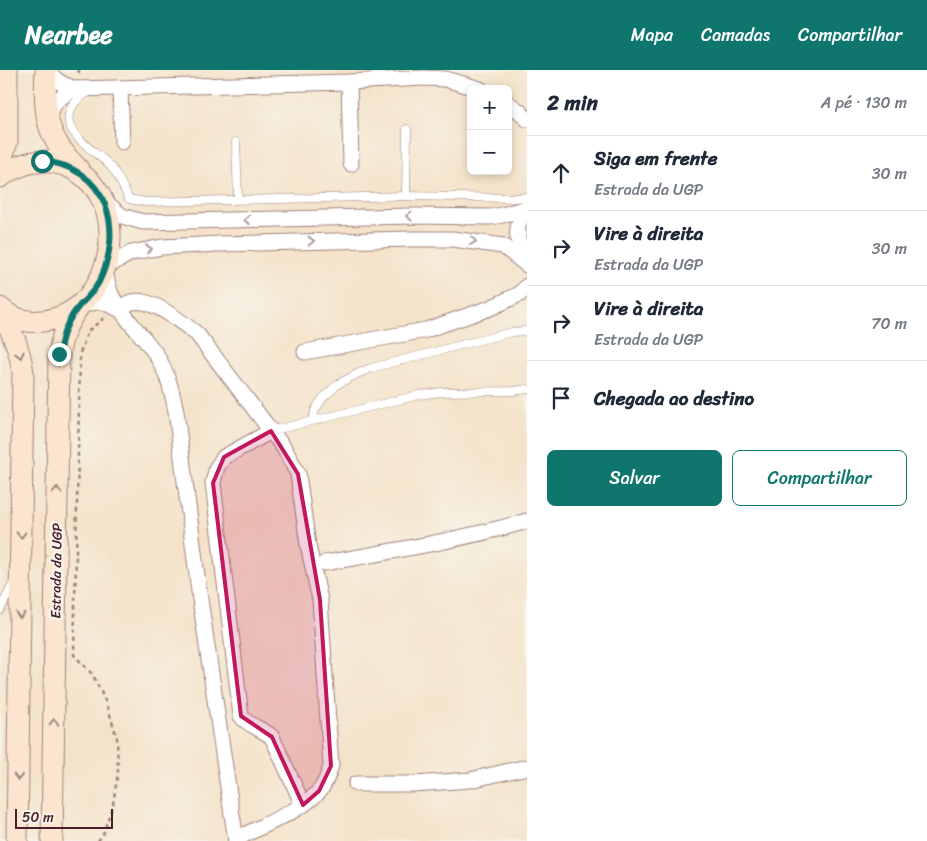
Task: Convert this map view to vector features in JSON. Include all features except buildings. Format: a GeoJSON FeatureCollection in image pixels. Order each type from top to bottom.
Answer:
{"type":"FeatureCollection","features":[{"type":"Feature","properties":{"kind":"main road"},"geometry":{"type":"LineString","coordinates":[[0,162],[6,142],[8,70]]}},
{"type":"Feature","properties":{"kind":"main road"},"geometry":{"type":"LineString","coordinates":[[47,70],[47,119],[50,132],[57,146],[89,180]]}},
{"type":"Feature","properties":{"kind":"main road","name":"Estrada da UGP"},"geometry":{"type":"LineString","coordinates":[[0,177],[26,163],[42,161],[66,166],[89,180],[104,201],[109,220],[109,254],[104,268],[96,286],[67,323],[63,333],[59,359],[52,841]]}},
{"type":"Feature","properties":{"kind":"main road","name":"Estrada da UGP"},"geometry":{"type":"LineString","coordinates":[[0,310],[17,319],[39,322],[62,317],[79,306]]}},
{"type":"Feature","properties":{"kind":"main road","name":"Estrada da UGP"},"geometry":{"type":"LineString","coordinates":[[0,310],[15,338],[21,355],[23,373],[17,841]]}},
{"type":"Feature","properties":{"kind":"street"},"geometry":{"type":"LineString","coordinates":[[47,70],[58,81],[76,89]]}},
{"type":"Feature","properties":{"kind":"street"},"geometry":{"type":"LineString","coordinates":[[47,119],[51,107],[59,98],[76,89],[349,82],[423,78],[445,79],[467,85]]}},
{"type":"Feature","properties":{"kind":"street"},"geometry":{"type":"LineString","coordinates":[[349,82],[351,164]]}},
{"type":"Feature","properties":{"kind":"street"},"geometry":{"type":"LineString","coordinates":[[120,88],[122,142]]}},
{"type":"Feature","properties":{"kind":"street"},"geometry":{"type":"LineString","coordinates":[[512,105],[520,110],[527,119]]}},
{"type":"Feature","properties":{"kind":"street"},"geometry":{"type":"LineString","coordinates":[[104,201],[122,216],[142,222],[401,216],[486,217],[502,216],[527,209]]}},
{"type":"Feature","properties":{"kind":"street"},"geometry":{"type":"LineString","coordinates":[[526,265],[518,242],[518,228],[521,216],[527,209]]}},
{"type":"Feature","properties":{"kind":"street"},"geometry":{"type":"LineString","coordinates":[[121,310],[128,302],[135,301],[150,304],[181,321],[197,334],[284,448],[298,474],[308,545],[320,600],[331,766],[328,776],[319,791],[302,805],[236,840],[200,599],[172,391],[166,373],[156,354],[121,310],[111,294],[104,268],[131,253],[162,247],[410,239],[453,239],[503,246],[526,265]]}},
{"type":"Feature","properties":{"kind":"street"},"geometry":{"type":"LineString","coordinates":[[305,352],[426,330],[490,308],[520,294],[527,286]]}},
{"type":"Feature","properties":{"kind":"street"},"geometry":{"type":"LineString","coordinates":[[79,306],[101,301],[121,310]]}},
{"type":"Feature","properties":{"kind":"street"},"geometry":{"type":"LineString","coordinates":[[271,431],[224,457],[217,467],[213,484],[241,716],[244,721],[272,737],[302,805]]}},
{"type":"Feature","properties":{"kind":"street"},"geometry":{"type":"LineString","coordinates":[[325,563],[480,533],[527,521]]}},
{"type":"Feature","properties":{"kind":"street"},"geometry":{"type":"LineString","coordinates":[[356,784],[414,784],[470,780],[527,768]]}},
{"type":"Feature","properties":{"kind":"lane"},"geometry":{"type":"LineString","coordinates":[[100,88],[80,96],[72,106],[68,116],[70,126],[74,134],[112,168],[129,199],[146,202],[406,196],[527,197]]}},
{"type":"Feature","properties":{"kind":"lane"},"geometry":{"type":"LineString","coordinates":[[406,196],[407,128]]}},
{"type":"Feature","properties":{"kind":"lane"},"geometry":{"type":"LineString","coordinates":[[236,142],[238,199]]}},
{"type":"Feature","properties":{"kind":"lane"},"geometry":{"type":"LineString","coordinates":[[313,420],[315,410],[323,398],[338,384],[371,368],[512,332],[527,331]]}},
{"type":"Feature","properties":{"kind":"lane"},"geometry":{"type":"LineString","coordinates":[[271,431],[427,394],[467,390],[514,391],[527,389]]}},
{"type":"Feature","properties":{"kind":"lane"},"geometry":{"type":"LineString","coordinates":[[0,610],[21,566]]}},
{"type":"Feature","properties":{"kind":"path"},"geometry":{"type":"LineString","coordinates":[[98,841],[103,834],[113,804],[118,772],[117,738],[107,705],[92,675],[74,655],[80,354],[88,331],[103,318],[121,310]]}},
{"type":"Feature","properties":{"kind":"highlighted area"},"geometry":{"type":"Polygon","coordinates":[[[271,431],[298,474],[320,600],[331,766],[319,791],[303,805],[272,737],[241,716],[213,483],[224,457],[271,431]]]}},
{"type":"Feature","properties":{"kind":"route"},"geometry":{"type":"LineString","coordinates":[[42,161],[66,166],[94,184],[104,201],[110,229],[109,254],[102,275],[92,292],[67,323],[59,354]]}}]}
